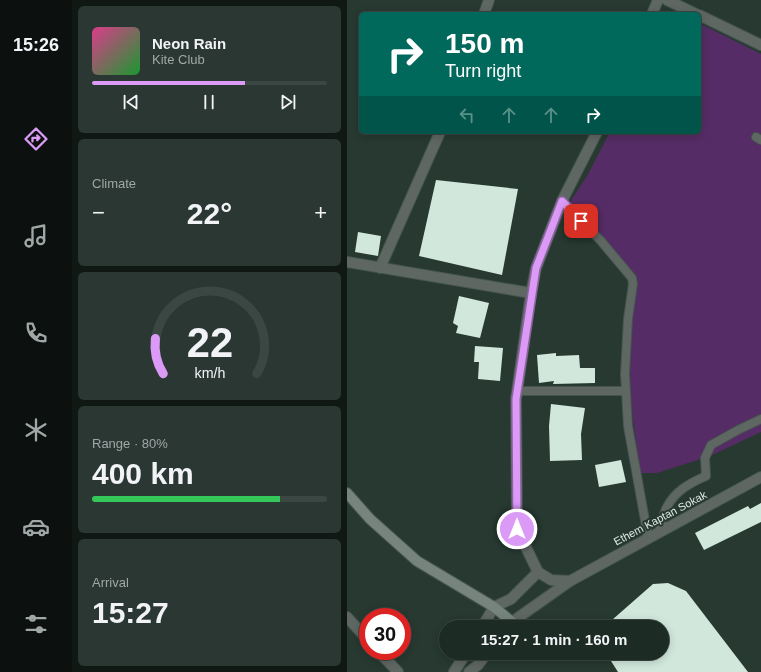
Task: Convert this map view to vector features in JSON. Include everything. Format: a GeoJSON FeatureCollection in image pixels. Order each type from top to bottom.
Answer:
{"type":"FeatureCollection","features":[{"type":"Feature","properties":{"kind":"street"},"geometry":{"type":"LineString","coordinates":[[485,12],[489,0]]}},
{"type":"Feature","properties":{"kind":"street"},"geometry":{"type":"LineString","coordinates":[[653,12],[659,0]]}},
{"type":"Feature","properties":{"kind":"street"},"geometry":{"type":"LineString","coordinates":[[667,0],[692,12]]}},
{"type":"Feature","properties":{"kind":"street"},"geometry":{"type":"LineString","coordinates":[[701,16],[761,45]]}},
{"type":"Feature","properties":{"kind":"street"},"geometry":{"type":"LineString","coordinates":[[380,268],[439,134]]}},
{"type":"Feature","properties":{"kind":"street"},"geometry":{"type":"LineString","coordinates":[[570,580],[551,580],[538,572],[517,529],[516,399],[536,268],[562,201],[596,134]]}},
{"type":"Feature","properties":{"kind":"street"},"geometry":{"type":"LineString","coordinates":[[347,262],[531,293]]}},
{"type":"Feature","properties":{"kind":"street","name":"Ethem Kaptan Sokak"},"geometry":{"type":"LineString","coordinates":[[515,620],[570,580],[761,476]]}},
{"type":"Feature","properties":{"kind":"street"},"geometry":{"type":"LineString","coordinates":[[347,493],[370,519],[417,561],[494,608],[506,620]]}},
{"type":"Feature","properties":{"kind":"street"},"geometry":{"type":"LineString","coordinates":[[486,620],[494,608],[511,599],[538,572]]}},
{"type":"Feature","properties":{"kind":"street"},"geometry":{"type":"LineString","coordinates":[[347,617],[359,630]]}},
{"type":"Feature","properties":{"kind":"street"},"geometry":{"type":"LineString","coordinates":[[387,660],[398,672]]}},
{"type":"Feature","properties":{"kind":"street"},"geometry":{"type":"LineString","coordinates":[[454,672],[462,660]]}},
{"type":"Feature","properties":{"kind":"street"},"geometry":{"type":"LineString","coordinates":[[469,672],[481,660]]}},
{"type":"Feature","properties":{"kind":"lane"},"geometry":{"type":"LineString","coordinates":[[562,201],[601,241],[632,278],[633,284],[628,319],[625,374],[628,426],[648,537]]}},
{"type":"Feature","properties":{"kind":"lane"},"geometry":{"type":"LineString","coordinates":[[517,390],[626,391]]}},
{"type":"Feature","properties":{"kind":"lane"},"geometry":{"type":"LineString","coordinates":[[659,531],[667,507],[677,492],[705,476],[705,458],[711,445],[761,419]]}},
{"type":"Feature","properties":{"kind":"shaded area"},"geometry":{"type":"Polygon","coordinates":[[[701,24],[761,54],[761,432],[710,456],[657,473],[641,473],[633,421],[629,374],[632,319],[638,283],[635,274],[570,202],[587,176],[609,134],[701,134],[701,24]]]}},
{"type":"Feature","properties":{"kind":"building"},"geometry":{"type":"Polygon","coordinates":[[[436,180],[518,189],[502,275],[419,256],[436,180]]]}},
{"type":"Feature","properties":{"kind":"building"},"geometry":{"type":"Polygon","coordinates":[[[358,232],[381,236],[378,256],[355,252],[358,232]]]}},
{"type":"Feature","properties":{"kind":"building"},"geometry":{"type":"Polygon","coordinates":[[[459,296],[489,303],[480,338],[456,333],[458,326],[453,323],[459,296]]]}},
{"type":"Feature","properties":{"kind":"building"},"geometry":{"type":"Polygon","coordinates":[[[475,346],[503,348],[500,381],[478,379],[479,362],[474,362],[475,346]]]}},
{"type":"Feature","properties":{"kind":"building"},"geometry":{"type":"Polygon","coordinates":[[[556,353],[556,356],[579,355],[580,368],[595,368],[595,383],[553,384],[554,381],[539,383],[537,355],[556,353]]]}},
{"type":"Feature","properties":{"kind":"building"},"geometry":{"type":"Polygon","coordinates":[[[551,404],[585,408],[581,434],[582,460],[550,461],[549,426],[551,404]]]}},
{"type":"Feature","properties":{"kind":"building"},"geometry":{"type":"Polygon","coordinates":[[[621,460],[626,482],[599,487],[595,465],[621,460]]]}},
{"type":"Feature","properties":{"kind":"building"},"geometry":{"type":"Polygon","coordinates":[[[761,503],[761,522],[704,550],[695,533],[748,506],[750,509],[761,503]]]}},
{"type":"Feature","properties":{"kind":"building"},"geometry":{"type":"Polygon","coordinates":[[[668,583],[686,591],[748,672],[618,672],[611,661],[612,660],[669,660],[669,620],[612,620],[653,584],[668,583]]]}},
{"type":"Feature","properties":{"kind":"route"},"geometry":{"type":"LineString","coordinates":[[517,529],[516,399],[536,268],[562,201],[581,221]]}}]}
